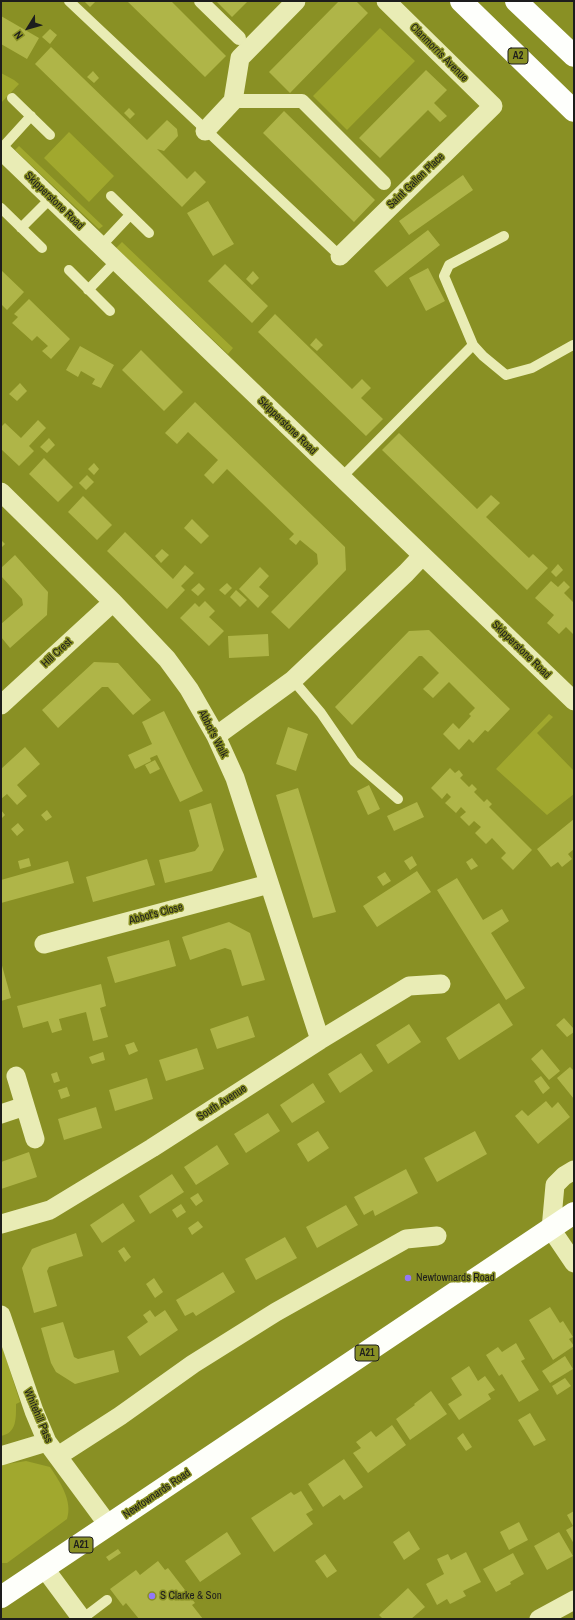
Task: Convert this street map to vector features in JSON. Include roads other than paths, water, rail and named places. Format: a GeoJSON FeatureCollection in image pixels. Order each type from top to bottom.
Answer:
{"type":"FeatureCollection","features":[{"type":"Feature","properties":{"kind":"highway","name":"A2"},"geometry":{"type":"LineString","coordinates":[[461,1],[574,111]]}},
{"type":"Feature","properties":{"kind":"highway"},"geometry":{"type":"LineString","coordinates":[[516,1],[574,56]]}},
{"type":"Feature","properties":{"kind":"main road","name":"Newtownards Road"},"geometry":{"type":"LineString","coordinates":[[1,1597],[45,1569],[574,1213]]}},
{"type":"Feature","properties":{"kind":"street"},"geometry":{"type":"LineString","coordinates":[[201,1],[239,38]]}},
{"type":"Feature","properties":{"kind":"street"},"geometry":{"type":"LineString","coordinates":[[205,131],[233,101],[240,58],[296,1]]}},
{"type":"Feature","properties":{"kind":"street","name":"Clanmorris Avenue"},"geometry":{"type":"LineString","coordinates":[[386,1],[493,106]]}},
{"type":"Feature","properties":{"kind":"street"},"geometry":{"type":"LineString","coordinates":[[233,101],[302,101],[384,183]]}},
{"type":"Feature","properties":{"kind":"street","name":"Saint Gallen Place"},"geometry":{"type":"LineString","coordinates":[[340,256],[493,106]]}},
{"type":"Feature","properties":{"kind":"street","name":"Skipperstone Road"},"geometry":{"type":"LineString","coordinates":[[1,150],[574,701]]}},
{"type":"Feature","properties":{"kind":"street","name":"Abbot's Walk"},"geometry":{"type":"LineString","coordinates":[[1,492],[114,602],[167,659],[189,688],[216,736],[235,778],[320,1040]]}},
{"type":"Feature","properties":{"kind":"street"},"geometry":{"type":"LineString","coordinates":[[216,736],[293,680],[422,556]]}},
{"type":"Feature","properties":{"kind":"street","name":"Hill Crest"},"geometry":{"type":"LineString","coordinates":[[1,705],[114,602]]}},
{"type":"Feature","properties":{"kind":"street","name":"Abbot's Close"},"geometry":{"type":"LineString","coordinates":[[44,944],[269,884]]}},
{"type":"Feature","properties":{"kind":"street","name":"South Avenue"},"geometry":{"type":"LineString","coordinates":[[1,1224],[50,1210],[152,1148],[320,1040],[409,986],[441,984]]}},
{"type":"Feature","properties":{"kind":"street"},"geometry":{"type":"LineString","coordinates":[[16,1076],[35,1139]]}},
{"type":"Feature","properties":{"kind":"street"},"geometry":{"type":"LineString","coordinates":[[1,1114],[25,1106]]}},
{"type":"Feature","properties":{"kind":"street"},"geometry":{"type":"LineString","coordinates":[[574,1170],[564,1176],[556,1186],[551,1229],[574,1263]]}},
{"type":"Feature","properties":{"kind":"street"},"geometry":{"type":"LineString","coordinates":[[1,1456],[52,1449],[120,1416],[194,1364],[276,1312],[406,1238],[437,1236]]}},
{"type":"Feature","properties":{"kind":"street","name":"Whitehill Pass"},"geometry":{"type":"LineString","coordinates":[[1,1315],[29,1397],[52,1449],[109,1526]]}},
{"type":"Feature","properties":{"kind":"street"},"geometry":{"type":"LineString","coordinates":[[45,1569],[82,1619]]}},
{"type":"Feature","properties":{"kind":"street"},"geometry":{"type":"LineString","coordinates":[[539,1619],[574,1600]]}},
{"type":"Feature","properties":{"kind":"lane"},"geometry":{"type":"LineString","coordinates":[[69,1],[205,131],[340,256]]}},
{"type":"Feature","properties":{"kind":"lane"},"geometry":{"type":"LineString","coordinates":[[12,98],[50,135]]}},
{"type":"Feature","properties":{"kind":"lane"},"geometry":{"type":"LineString","coordinates":[[1,150],[31,116]]}},
{"type":"Feature","properties":{"kind":"lane"},"geometry":{"type":"LineString","coordinates":[[112,196],[149,233]]}},
{"type":"Feature","properties":{"kind":"lane"},"geometry":{"type":"LineString","coordinates":[[21,228],[51,198]]}},
{"type":"Feature","properties":{"kind":"lane"},"geometry":{"type":"LineString","coordinates":[[1,208],[42,248]]}},
{"type":"Feature","properties":{"kind":"lane"},"geometry":{"type":"LineString","coordinates":[[101,246],[130,215]]}},
{"type":"Feature","properties":{"kind":"lane"},"geometry":{"type":"LineString","coordinates":[[504,236],[449,265],[444,276],[473,345],[483,356],[506,374],[532,368],[573,345]]}},
{"type":"Feature","properties":{"kind":"lane"},"geometry":{"type":"LineString","coordinates":[[88,290],[116,262]]}},
{"type":"Feature","properties":{"kind":"lane"},"geometry":{"type":"LineString","coordinates":[[68,270],[110,311]]}},
{"type":"Feature","properties":{"kind":"lane"},"geometry":{"type":"LineString","coordinates":[[341,478],[473,345]]}},
{"type":"Feature","properties":{"kind":"lane"},"geometry":{"type":"LineString","coordinates":[[293,680],[321,713],[354,761],[398,799]]}},
{"type":"Feature","properties":{"kind":"lane"},"geometry":{"type":"LineString","coordinates":[[82,1619],[107,1600]]}},
{"type":"Feature","properties":{"kind":"place","name":"Newtownards Road"},"geometry":{"type":"Point","coordinates":[408,1278]}},
{"type":"Feature","properties":{"kind":"place","name":"S Clarke & Son"},"geometry":{"type":"Point","coordinates":[152,1596]}}]}
